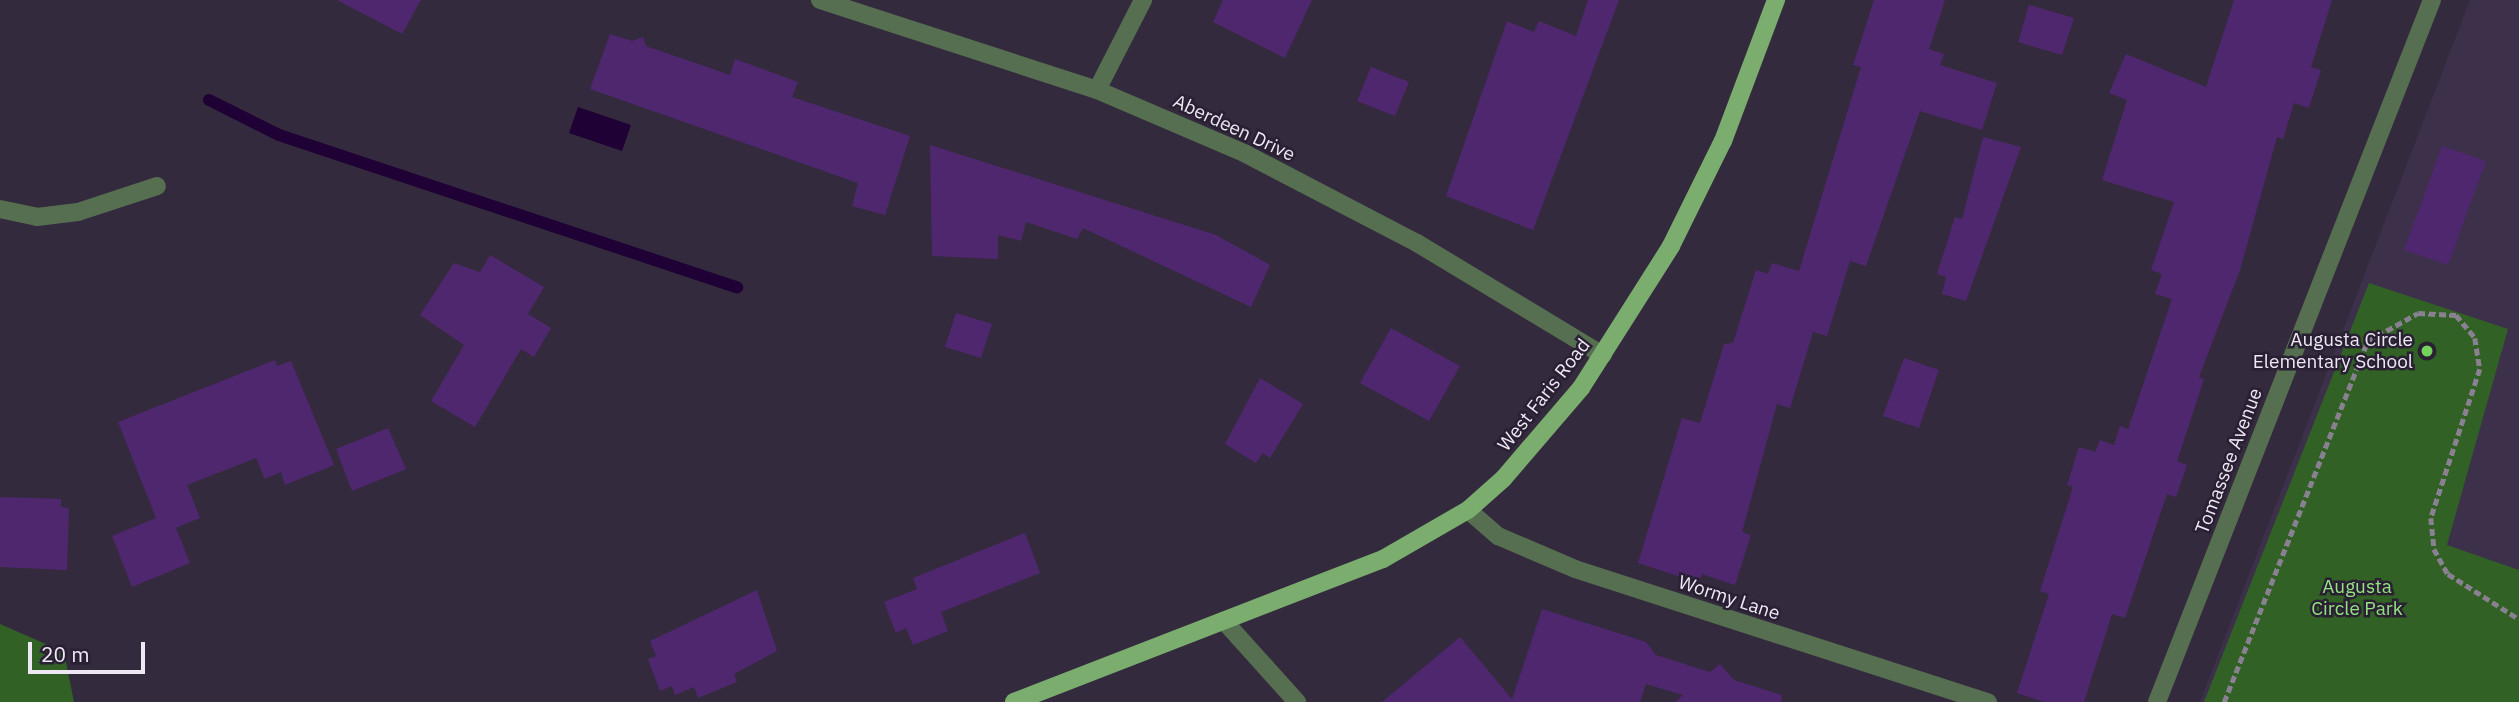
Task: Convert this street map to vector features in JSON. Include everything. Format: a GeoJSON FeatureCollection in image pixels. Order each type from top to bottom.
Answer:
{"type":"FeatureCollection","features":[{"type":"Feature","properties":{"kind":"main road","name":"West Faris Road"},"geometry":{"type":"LineString","coordinates":[[1014,702],[1382,559],[1468,510],[1542,438],[1603,355],[1698,193],[1776,0]]}},
{"type":"Feature","properties":{"kind":"street","name":"Aberdeen Drive"},"geometry":{"type":"LineString","coordinates":[[820,0],[1097,90],[1246,154],[1417,243],[1603,355]]}},
{"type":"Feature","properties":{"kind":"street"},"geometry":{"type":"LineString","coordinates":[[1097,90],[1143,0]]}},
{"type":"Feature","properties":{"kind":"street","name":"Tomassee Avenue"},"geometry":{"type":"LineString","coordinates":[[2157,702],[2432,0]]}},
{"type":"Feature","properties":{"kind":"street"},"geometry":{"type":"LineString","coordinates":[[0,209],[37,216],[78,212],[157,186]]}},
{"type":"Feature","properties":{"kind":"street","name":"Wormy Lane"},"geometry":{"type":"LineString","coordinates":[[1468,510],[1498,536],[1575,569],[1988,702]]}},
{"type":"Feature","properties":{"kind":"street"},"geometry":{"type":"LineString","coordinates":[[1225,622],[1297,702]]}},
{"type":"Feature","properties":{"kind":"path"},"geometry":{"type":"LineString","coordinates":[[2224,702],[2368,341],[2418,313],[2456,315],[2476,338],[2480,369],[2431,518],[2434,549],[2448,574],[2519,619]]}},
{"type":"Feature","properties":{"kind":"shaded area","name":"Augusta Circle Park"},"geometry":{"type":"Polygon","coordinates":[[[2470,0],[2519,0],[2519,702],[2200,702],[2470,0]]]}},
{"type":"Feature","properties":{"kind":"shaded area"},"geometry":{"type":"Polygon","coordinates":[[[578,107],[631,125],[622,151],[569,133],[578,107]]]}},
{"type":"Feature","properties":{"kind":"green space","name":"Augusta Circle Park"},"geometry":{"type":"Polygon","coordinates":[[[2369,283],[2508,329],[2447,545],[2519,570],[2519,702],[2204,702],[2369,283]]]}},
{"type":"Feature","properties":{"kind":"green space"},"geometry":{"type":"Polygon","coordinates":[[[0,624],[64,652],[74,702],[0,702],[0,624]]]}},
{"type":"Feature","properties":{"kind":"building"},"geometry":{"type":"Polygon","coordinates":[[[337,0],[421,0],[402,34],[337,0]]]}},
{"type":"Feature","properties":{"kind":"building"},"geometry":{"type":"Polygon","coordinates":[[[1223,0],[1312,0],[1285,58],[1213,22],[1223,0]]]}},
{"type":"Feature","properties":{"kind":"building"},"geometry":{"type":"Polygon","coordinates":[[[1588,0],[1619,0],[1533,230],[1446,196],[1507,21],[1534,32],[1539,21],[1576,36],[1588,0]]]}},
{"type":"Feature","properties":{"kind":"building"},"geometry":{"type":"Polygon","coordinates":[[[1874,0],[1945,0],[1929,49],[1944,54],[1940,65],[1997,83],[1982,130],[1920,111],[1866,266],[1850,261],[1827,336],[1813,332],[1790,408],[1777,404],[1742,532],[1751,535],[1735,585],[1702,574],[1699,583],[1638,563],[1682,418],[1700,423],[1724,344],[1733,343],[1756,270],[1768,274],[1772,263],[1799,271],[1861,67],[1853,65],[1874,0]]]}},
{"type":"Feature","properties":{"kind":"building"},"geometry":{"type":"Polygon","coordinates":[[[2234,0],[2332,0],[2311,67],[2321,70],[2309,108],[2294,103],[2283,139],[2277,137],[2240,270],[2199,377],[2204,379],[2177,461],[2187,465],[2176,497],[2167,494],[2125,618],[2112,614],[2084,702],[2044,702],[2017,693],[2049,594],[2040,591],[2073,487],[2067,485],[2079,447],[2095,452],[2100,440],[2114,445],[2120,426],[2128,429],[2172,299],[2155,294],[2162,274],[2151,270],[2174,202],[2102,180],[2127,100],[2109,93],[2126,54],[2206,87],[2234,0]]]}},
{"type":"Feature","properties":{"kind":"building"},"geometry":{"type":"Polygon","coordinates":[[[2029,5],[2074,18],[2062,55],[2018,42],[2029,5]]]}},
{"type":"Feature","properties":{"kind":"building"},"geometry":{"type":"Polygon","coordinates":[[[610,34],[632,41],[643,37],[646,46],[730,75],[735,59],[798,82],[792,97],[910,136],[885,215],[852,206],[858,183],[590,89],[610,34]]]}},
{"type":"Feature","properties":{"kind":"building"},"geometry":{"type":"Polygon","coordinates":[[[1371,67],[1409,82],[1395,116],[1357,101],[1371,67]]]}},
{"type":"Feature","properties":{"kind":"building"},"geometry":{"type":"Polygon","coordinates":[[[1983,137],[2021,147],[1966,301],[1942,294],[1946,277],[1937,274],[1955,217],[1962,219],[1983,137]]]}},
{"type":"Feature","properties":{"kind":"building"},"geometry":{"type":"Polygon","coordinates":[[[930,145],[1216,235],[1270,265],[1251,307],[1083,228],[1077,239],[1026,222],[1021,241],[998,235],[998,259],[932,256],[930,145]]]}},
{"type":"Feature","properties":{"kind":"building"},"geometry":{"type":"Polygon","coordinates":[[[2442,146],[2486,161],[2448,265],[2404,250],[2442,146]]]}},
{"type":"Feature","properties":{"kind":"building"},"geometry":{"type":"Polygon","coordinates":[[[490,255],[544,287],[528,314],[551,328],[534,357],[521,349],[475,427],[431,401],[464,345],[420,315],[454,263],[480,272],[490,255]]]}},
{"type":"Feature","properties":{"kind":"building"},"geometry":{"type":"Polygon","coordinates":[[[956,313],[992,324],[981,358],[945,347],[956,313]]]}},
{"type":"Feature","properties":{"kind":"building"},"geometry":{"type":"Polygon","coordinates":[[[1391,328],[1460,366],[1429,421],[1360,383],[1391,328]]]}},
{"type":"Feature","properties":{"kind":"building"},"geometry":{"type":"Polygon","coordinates":[[[1904,358],[1939,370],[1919,428],[1883,416],[1904,358]]]}},
{"type":"Feature","properties":{"kind":"building"},"geometry":{"type":"Polygon","coordinates":[[[275,360],[277,366],[291,361],[334,465],[285,485],[281,472],[265,479],[256,458],[187,485],[200,518],[176,528],[190,563],[132,587],[112,536],[156,518],[118,422],[275,360]]]}},
{"type":"Feature","properties":{"kind":"building"},"geometry":{"type":"Polygon","coordinates":[[[1260,378],[1303,404],[1270,458],[1263,453],[1256,463],[1225,444],[1260,378]]]}},
{"type":"Feature","properties":{"kind":"building"},"geometry":{"type":"Polygon","coordinates":[[[388,428],[406,469],[352,491],[336,449],[388,428]]]}},
{"type":"Feature","properties":{"kind":"building"},"geometry":{"type":"Polygon","coordinates":[[[0,497],[61,499],[61,507],[69,508],[67,570],[0,567],[0,497]]]}},
{"type":"Feature","properties":{"kind":"building"},"geometry":{"type":"Polygon","coordinates":[[[1025,533],[1040,573],[941,612],[948,631],[913,645],[906,628],[896,633],[884,602],[917,589],[913,578],[1025,533]]]}},
{"type":"Feature","properties":{"kind":"building"},"geometry":{"type":"Polygon","coordinates":[[[757,590],[777,651],[734,674],[737,682],[698,698],[694,687],[675,695],[672,686],[660,691],[648,659],[656,656],[650,641],[757,590]]]}},
{"type":"Feature","properties":{"kind":"building"},"geometry":{"type":"Polygon","coordinates":[[[1542,609],[1646,642],[1656,655],[1710,672],[1720,664],[1734,680],[1782,695],[1781,702],[1675,702],[1683,695],[1646,684],[1640,702],[1382,702],[1460,637],[1512,699],[1542,609]]]}},
{"type":"Feature","properties":{"kind":"waterway"},"geometry":{"type":"LineString","coordinates":[[209,100],[279,135],[737,287]]}},
{"type":"Feature","properties":{"kind":"place","name":"Augusta Circle Elementary School"},"geometry":{"type":"Point","coordinates":[2427,351]}}]}
